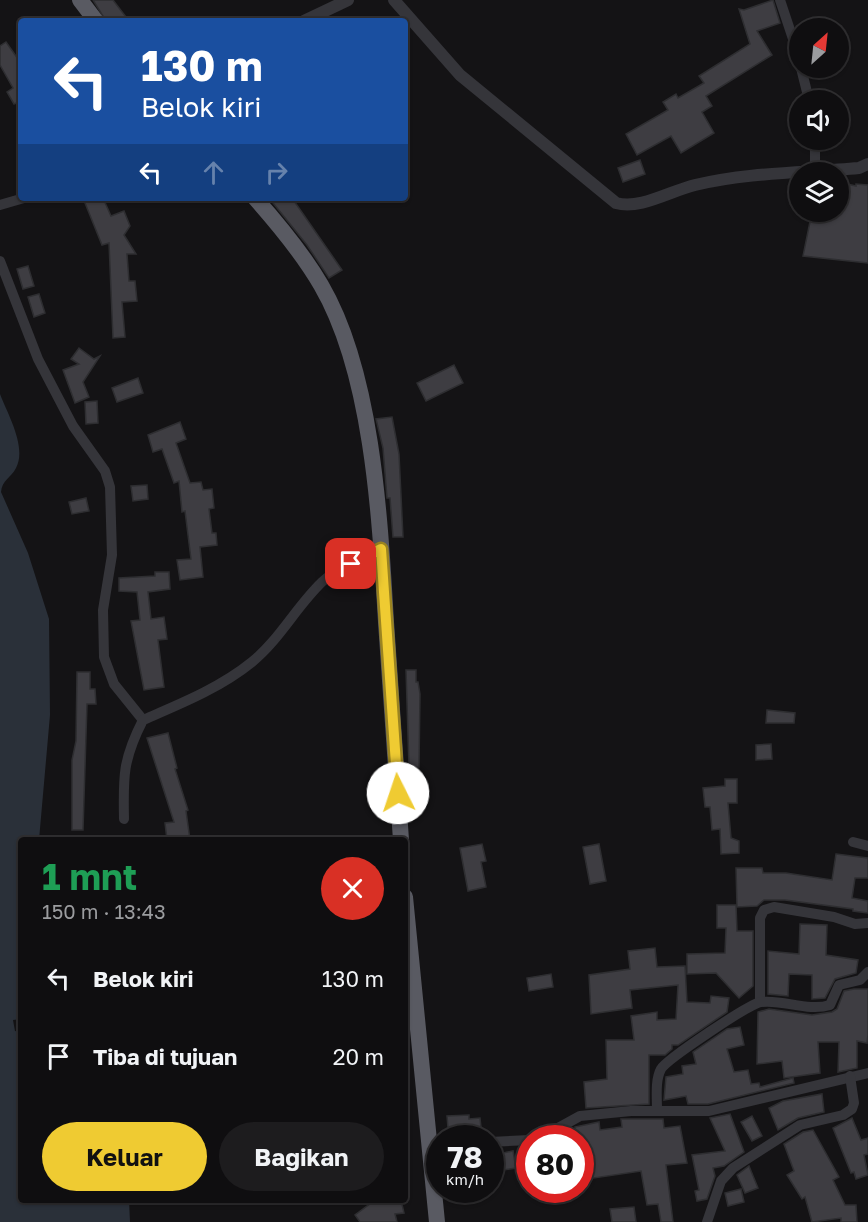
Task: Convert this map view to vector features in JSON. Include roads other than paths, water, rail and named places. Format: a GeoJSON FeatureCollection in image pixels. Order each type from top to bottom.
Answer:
{"type":"FeatureCollection","features":[{"type":"Feature","properties":{"kind":"highway"},"geometry":{"type":"LineString","coordinates":[[80,0],[94,18]]}},
{"type":"Feature","properties":{"kind":"highway"},"geometry":{"type":"LineString","coordinates":[[258,201],[283,231],[321,286],[342,332],[368,433],[381,549],[401,837]]}},
{"type":"Feature","properties":{"kind":"highway"},"geometry":{"type":"LineString","coordinates":[[408,923],[431,1125]]}},
{"type":"Feature","properties":{"kind":"highway"},"geometry":{"type":"LineString","coordinates":[[436,1203],[437,1222]]}},
{"type":"Feature","properties":{"kind":"street"},"geometry":{"type":"LineString","coordinates":[[310,18],[348,0]]}},
{"type":"Feature","properties":{"kind":"street"},"geometry":{"type":"LineString","coordinates":[[394,0],[460,75],[616,203],[628,207],[687,187],[739,176],[789,172]]}},
{"type":"Feature","properties":{"kind":"street"},"geometry":{"type":"LineString","coordinates":[[780,0],[789,27]]}},
{"type":"Feature","properties":{"kind":"street"},"geometry":{"type":"LineString","coordinates":[[849,168],[859,168],[868,164]]}},
{"type":"Feature","properties":{"kind":"street"},"geometry":{"type":"LineString","coordinates":[[0,205],[18,200]]}},
{"type":"Feature","properties":{"kind":"street"},"geometry":{"type":"LineString","coordinates":[[0,261],[38,359],[73,426],[105,471],[111,501],[112,555],[103,610],[104,657],[114,684],[143,720]]}},
{"type":"Feature","properties":{"kind":"street"},"geometry":{"type":"LineString","coordinates":[[124,819],[123,773],[130,746],[143,720],[234,675],[272,642],[321,583],[336,572],[381,549]]}},
{"type":"Feature","properties":{"kind":"street"},"geometry":{"type":"LineString","coordinates":[[853,842],[868,846]]}},
{"type":"Feature","properties":{"kind":"street"},"geometry":{"type":"LineString","coordinates":[[760,1002],[760,918],[764,910],[774,907],[834,917],[855,924],[868,923]]}},
{"type":"Feature","properties":{"kind":"street"},"geometry":{"type":"LineString","coordinates":[[657,1110],[659,1076],[666,1062],[760,1002],[827,1006],[834,1000],[841,984],[860,980],[868,972]]}},
{"type":"Feature","properties":{"kind":"street"},"geometry":{"type":"LineString","coordinates":[[564,1125],[580,1116],[657,1110],[709,1111],[868,1072]]}},
{"type":"Feature","properties":{"kind":"street"},"geometry":{"type":"LineString","coordinates":[[707,1222],[721,1181],[733,1168],[791,1130],[843,1115],[852,1109],[854,1103],[850,1076]]}}]}
